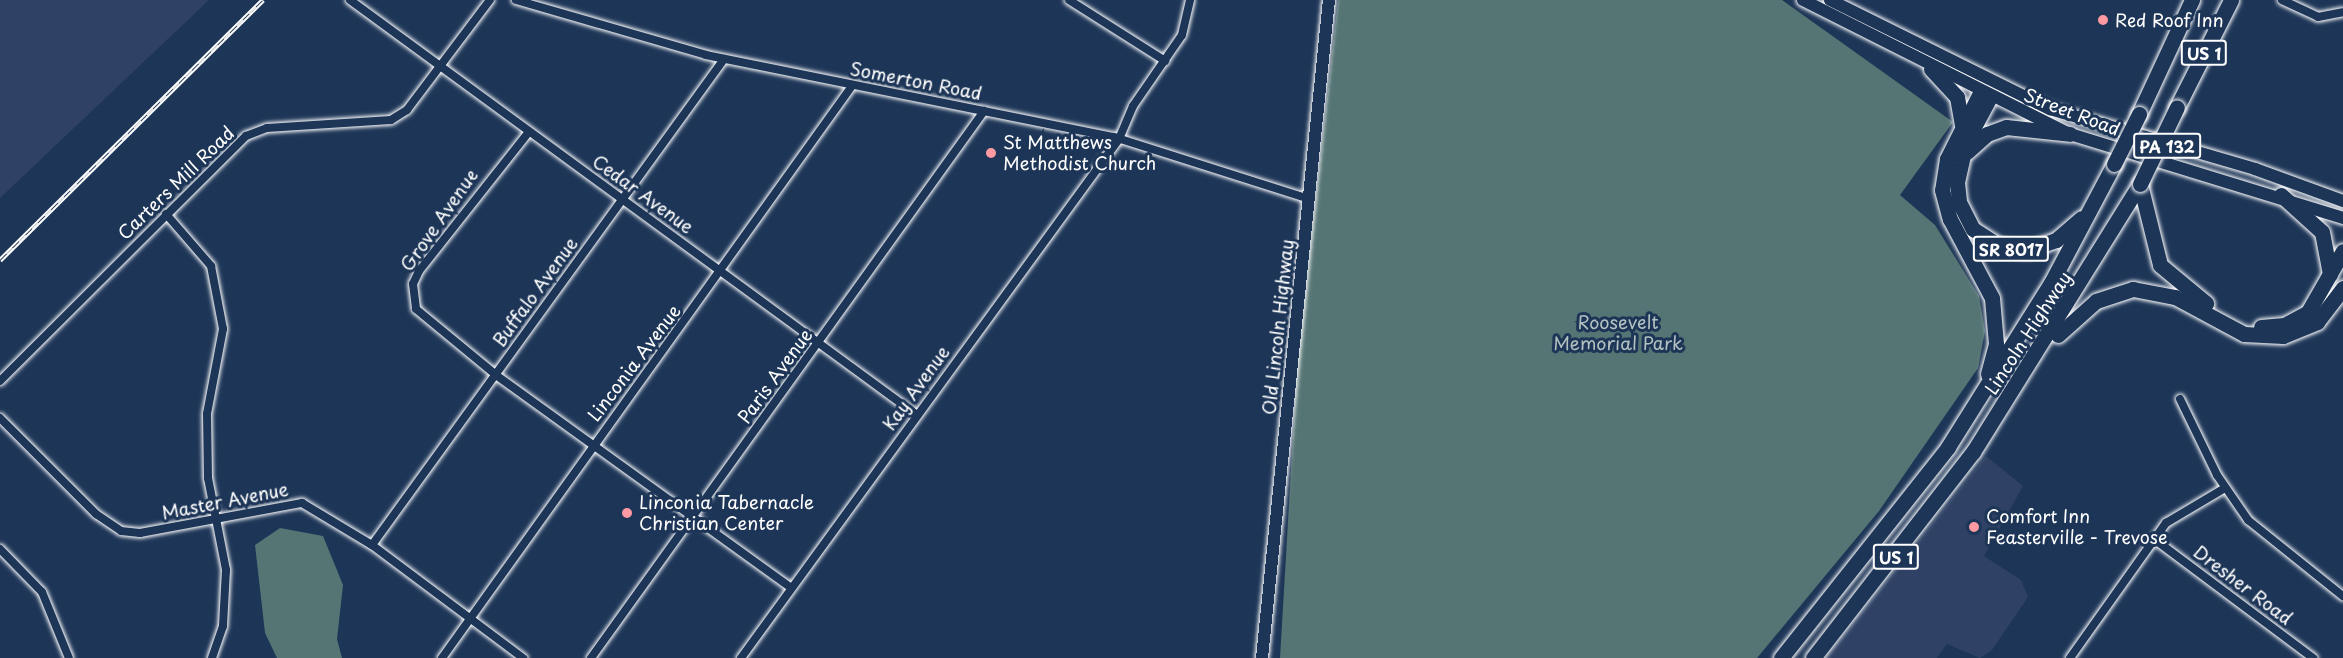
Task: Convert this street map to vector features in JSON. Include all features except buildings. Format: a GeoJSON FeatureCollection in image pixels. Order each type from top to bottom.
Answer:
{"type":"FeatureCollection","features":[{"type":"Feature","properties":{"kind":"highway","name":"Lincoln Highway"},"geometry":{"type":"LineString","coordinates":[[1781,658],[1919,486],[1983,392],[2096,199],[2192,0]]}},
{"type":"Feature","properties":{"kind":"highway","name":"Lincoln Highway"},"geometry":{"type":"LineString","coordinates":[[1813,658],[1924,521],[2024,376],[2140,184],[2231,0]]}},
{"type":"Feature","properties":{"kind":"highway"},"geometry":{"type":"LineString","coordinates":[[1931,69],[1960,103],[1961,130]]}},
{"type":"Feature","properties":{"kind":"highway"},"geometry":{"type":"LineString","coordinates":[[1983,392],[1996,344],[1993,303],[1950,219],[1942,190],[1947,159],[1961,130],[1985,95]]}},
{"type":"Feature","properties":{"kind":"highway"},"geometry":{"type":"LineString","coordinates":[[1959,172],[1985,95]]}},
{"type":"Feature","properties":{"kind":"highway","name":"SR 8017"},"geometry":{"type":"LineString","coordinates":[[2070,134],[2025,126],[1996,129],[1972,146],[1959,172],[1959,202],[1967,220],[1989,242],[2009,249],[2036,248],[2056,240],[2096,199]]}},
{"type":"Feature","properties":{"kind":"highway"},"geometry":{"type":"LineString","coordinates":[[2140,184],[2160,265],[2190,293],[2238,321],[2265,328],[2293,322],[2338,285]]}},
{"type":"Feature","properties":{"kind":"highway"},"geometry":{"type":"LineString","coordinates":[[2281,195],[2322,232],[2330,252],[2338,285]]}},
{"type":"Feature","properties":{"kind":"highway"},"geometry":{"type":"LineString","coordinates":[[2024,376],[2067,325],[2113,291],[2164,293],[2234,330],[2265,338],[2310,327],[2338,285],[2343,251]]}},
{"type":"Feature","properties":{"kind":"main road","name":"Old Lincoln Highway"},"geometry":{"type":"LineString","coordinates":[[1262,658],[1329,0]]}},
{"type":"Feature","properties":{"kind":"main road","name":"Street Road"},"geometry":{"type":"LineString","coordinates":[[1803,0],[1931,69],[2070,134],[2281,195],[2343,218]]}},
{"type":"Feature","properties":{"kind":"main road","name":"Street Road"},"geometry":{"type":"LineString","coordinates":[[1830,0],[1994,81],[2087,122],[2254,169],[2343,201]]}},
{"type":"Feature","properties":{"kind":"main road"},"geometry":{"type":"LineString","coordinates":[[1985,95],[1994,81]]}},
{"type":"Feature","properties":{"kind":"street","name":"Cedar Avenue"},"geometry":{"type":"LineString","coordinates":[[350,0],[440,69],[917,415]]}},
{"type":"Feature","properties":{"kind":"street","name":"Carters Mill Road"},"geometry":{"type":"LineString","coordinates":[[0,381],[246,136],[267,128],[391,120],[407,110],[490,0]]}},
{"type":"Feature","properties":{"kind":"street","name":"Somerton Road"},"geometry":{"type":"LineString","coordinates":[[516,0],[724,59],[1119,139],[1309,199]]}},
{"type":"Feature","properties":{"kind":"street"},"geometry":{"type":"LineString","coordinates":[[1069,0],[1165,61]]}},
{"type":"Feature","properties":{"kind":"street","name":"Kay Avenue"},"geometry":{"type":"LineString","coordinates":[[741,658],[1119,139],[1133,105],[1165,61],[1186,26],[1190,0]]}},
{"type":"Feature","properties":{"kind":"street"},"geometry":{"type":"LineString","coordinates":[[2282,0],[2318,17],[2343,12]]}},
{"type":"Feature","properties":{"kind":"street","name":"Buffalo Avenue"},"geometry":{"type":"LineString","coordinates":[[372,545],[724,59]]}},
{"type":"Feature","properties":{"kind":"street","name":"Linconia Avenue"},"geometry":{"type":"LineString","coordinates":[[441,658],[852,86]]}},
{"type":"Feature","properties":{"kind":"street","name":"Paris Avenue"},"geometry":{"type":"LineString","coordinates":[[591,658],[984,111]]}},
{"type":"Feature","properties":{"kind":"street","name":"Grove Avenue"},"geometry":{"type":"LineString","coordinates":[[496,375],[424,320],[413,284],[528,133]]}},
{"type":"Feature","properties":{"kind":"street"},"geometry":{"type":"LineString","coordinates":[[166,214],[211,266],[223,329],[207,414],[208,478],[226,570],[224,626],[212,658]]}},
{"type":"Feature","properties":{"kind":"street"},"geometry":{"type":"LineString","coordinates":[[496,375],[595,444],[791,588]]}},
{"type":"Feature","properties":{"kind":"street"},"geometry":{"type":"LineString","coordinates":[[2180,399],[2225,488],[2255,527],[2343,596]]}},
{"type":"Feature","properties":{"kind":"street","name":"Master Avenue"},"geometry":{"type":"LineString","coordinates":[[0,418],[96,514],[122,531],[140,534],[302,503],[372,545],[523,658]]}},
{"type":"Feature","properties":{"kind":"street"},"geometry":{"type":"LineString","coordinates":[[2082,658],[2072,655],[2154,539],[2175,515],[2225,488]]}},
{"type":"Feature","properties":{"kind":"street","name":"Dresher Road"},"geometry":{"type":"LineString","coordinates":[[2154,539],[2313,658]]}},
{"type":"Feature","properties":{"kind":"street"},"geometry":{"type":"LineString","coordinates":[[0,549],[42,592],[69,658]]}},
{"type":"Feature","properties":{"kind":"shaded area"},"geometry":{"type":"Polygon","coordinates":[[[0,0],[209,0],[0,198],[0,0]]]}},
{"type":"Feature","properties":{"kind":"shaded area"},"geometry":{"type":"Polygon","coordinates":[[[1986,456],[2023,486],[1984,556],[2021,580],[2028,597],[1992,650],[1980,658],[1947,644],[1937,658],[1826,658],[1986,456]]]}},
{"type":"Feature","properties":{"kind":"green space","name":"Roosevelt Memorial Park"},"geometry":{"type":"Polygon","coordinates":[[[1338,0],[1782,0],[1953,122],[1900,195],[1935,225],[1979,296],[1985,331],[1978,368],[1879,511],[1757,658],[1280,658],[1297,368],[1338,0]]]}},
{"type":"Feature","properties":{"kind":"green space"},"geometry":{"type":"Polygon","coordinates":[[[280,528],[323,536],[343,585],[337,639],[342,658],[277,658],[265,633],[255,545],[280,528]]]}},
{"type":"Feature","properties":{"kind":"railway"},"geometry":{"type":"LineString","coordinates":[[0,260],[263,0]]}},
{"type":"Feature","properties":{"kind":"place","name":"Red Roof Inn"},"geometry":{"type":"Point","coordinates":[2103,20]}},
{"type":"Feature","properties":{"kind":"place","name":"St Matthews Methodist Church"},"geometry":{"type":"Point","coordinates":[991,153]}},
{"type":"Feature","properties":{"kind":"place","name":"Linconia Tabernacle Christian Center"},"geometry":{"type":"Point","coordinates":[627,513]}},
{"type":"Feature","properties":{"kind":"place","name":"Comfort Inn Feasterville - Trevose"},"geometry":{"type":"Point","coordinates":[1974,527]}}]}
